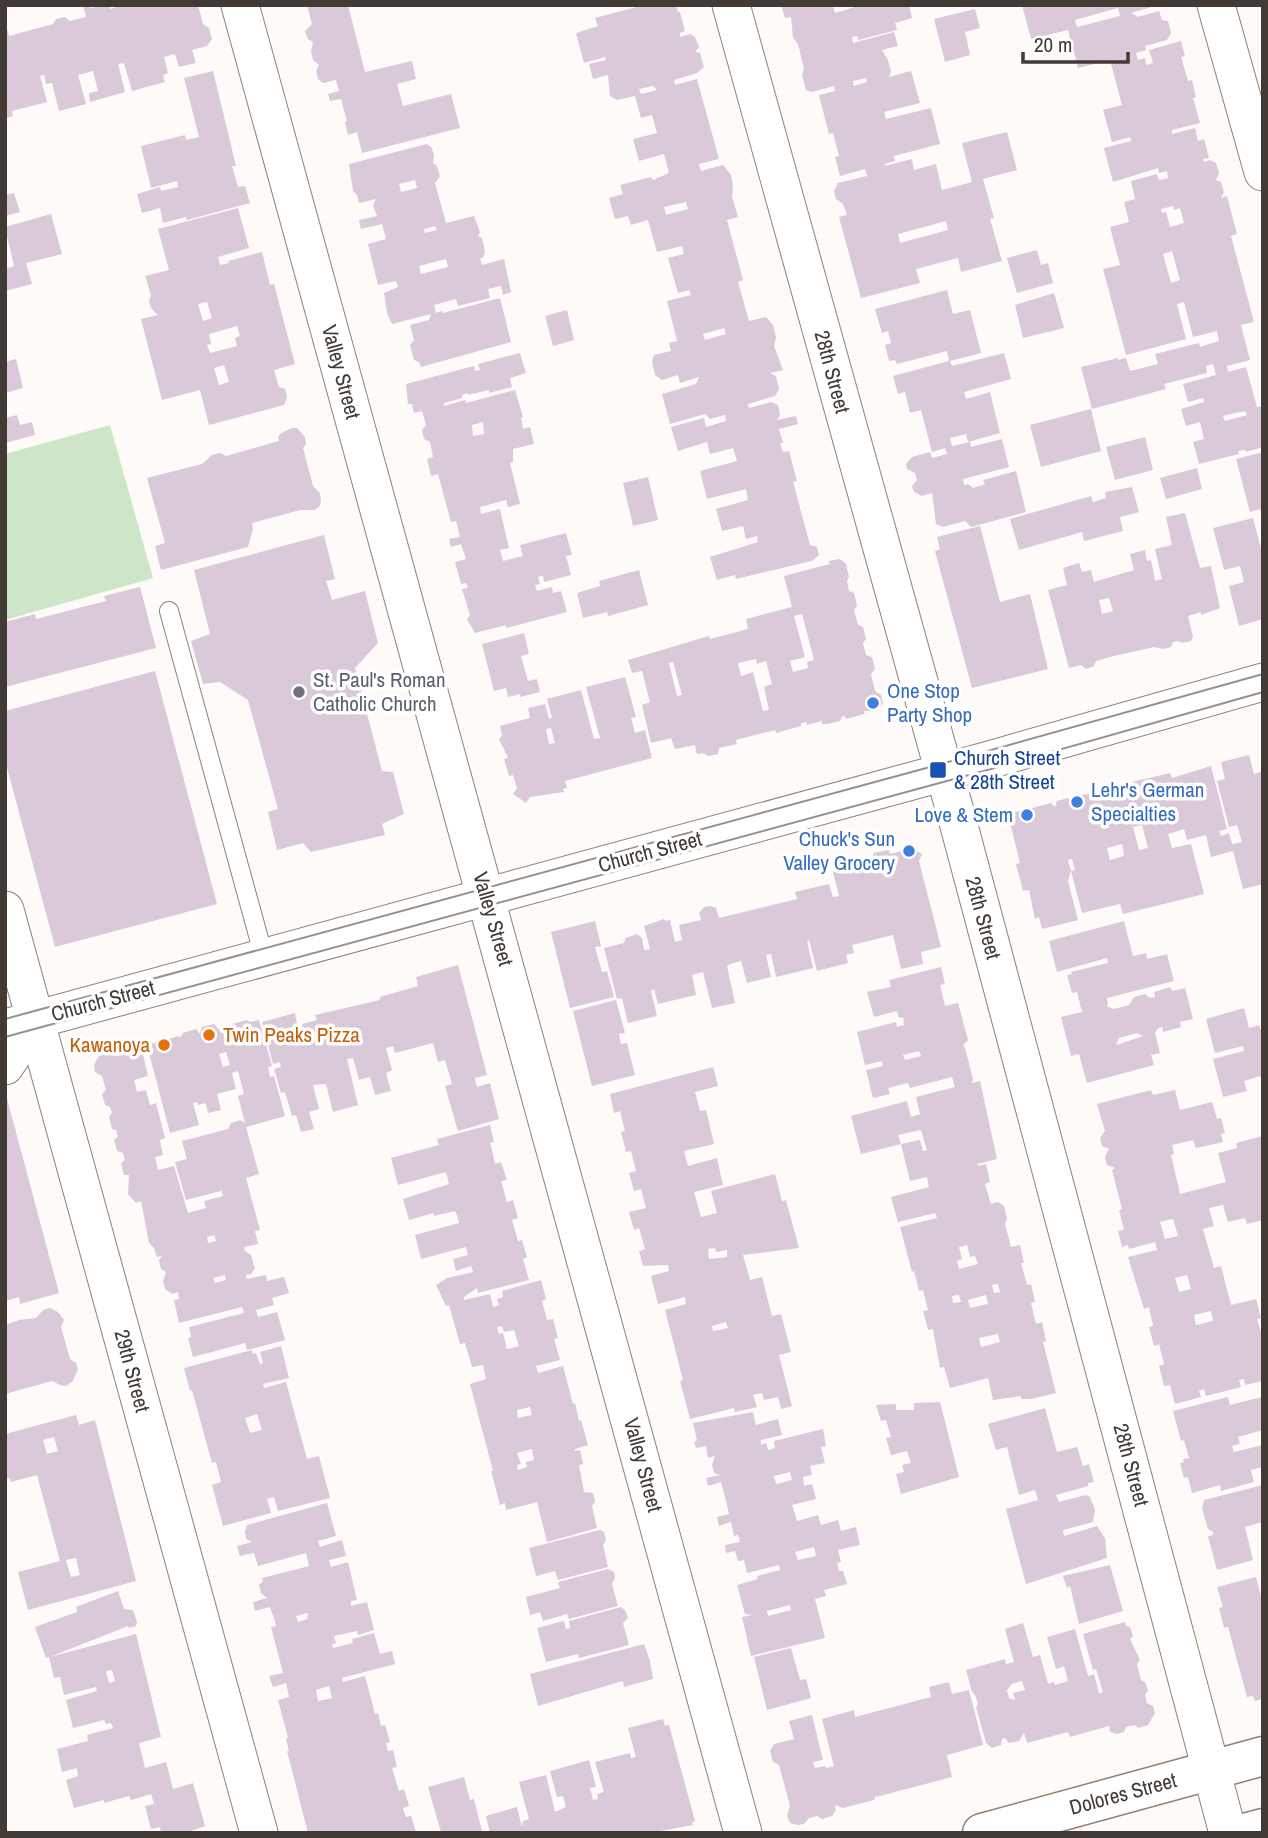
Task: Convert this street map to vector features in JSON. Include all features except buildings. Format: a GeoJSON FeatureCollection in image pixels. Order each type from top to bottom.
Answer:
{"type":"FeatureCollection","features":[{"type":"Feature","properties":{"kind":"main road","name":"Dolores Street"},"geometry":{"type":"LineString","coordinates":[[982,1833],[1263,1756]]}},
{"type":"Feature","properties":{"kind":"main road"},"geometry":{"type":"LineString","coordinates":[[1244,1833],[1263,1828]]}},
{"type":"Feature","properties":{"kind":"street","name":"Valley Street"},"geometry":{"type":"LineString","coordinates":[[240,5],[743,1833]]}},
{"type":"Feature","properties":{"kind":"street","name":"28th Street"},"geometry":{"type":"LineString","coordinates":[[730,5],[943,772],[1228,1833]]}},
{"type":"Feature","properties":{"kind":"street"},"geometry":{"type":"LineString","coordinates":[[1216,5],[1263,172]]}},
{"type":"Feature","properties":{"kind":"street","name":"Church Street"},"geometry":{"type":"LineString","coordinates":[[5,1066],[21,1024],[1263,682]]}},
{"type":"Feature","properties":{"kind":"street","name":"29th Street"},"geometry":{"type":"LineString","coordinates":[[5,910],[21,1024],[259,1833]]}},
{"type":"Feature","properties":{"kind":"lane"},"geometry":{"type":"LineString","coordinates":[[169,611],[264,957]]}},
{"type":"Feature","properties":{"kind":"green space"},"geometry":{"type":"Polygon","coordinates":[[[110,425],[153,578],[5,620],[5,454],[110,425]]]}},
{"type":"Feature","properties":{"kind":"tram line"},"geometry":{"type":"LineString","coordinates":[[5,1019],[1263,674]]}},
{"type":"Feature","properties":{"kind":"tram line"},"geometry":{"type":"LineString","coordinates":[[5,1037],[991,769],[1263,692]]}},
{"type":"Feature","properties":{"kind":"place","name":"St. Paul's Roman Catholic Church"},"geometry":{"type":"Point","coordinates":[299,692]}},
{"type":"Feature","properties":{"kind":"place","name":"One Stop Party Shop"},"geometry":{"type":"Point","coordinates":[873,703]}},
{"type":"Feature","properties":{"kind":"place","name":"Church Street & 28th Street"},"geometry":{"type":"Point","coordinates":[938,770]}},
{"type":"Feature","properties":{"kind":"place","name":"Lehr's German Specialties"},"geometry":{"type":"Point","coordinates":[1077,802]}},
{"type":"Feature","properties":{"kind":"place","name":"Love & Stem"},"geometry":{"type":"Point","coordinates":[1027,815]}},
{"type":"Feature","properties":{"kind":"place","name":"Chuck's Sun Valley Grocery"},"geometry":{"type":"Point","coordinates":[909,851]}},
{"type":"Feature","properties":{"kind":"place","name":"Twin Peaks Pizza"},"geometry":{"type":"Point","coordinates":[209,1035]}},
{"type":"Feature","properties":{"kind":"place","name":"Kawanoya"},"geometry":{"type":"Point","coordinates":[164,1045]}}]}
